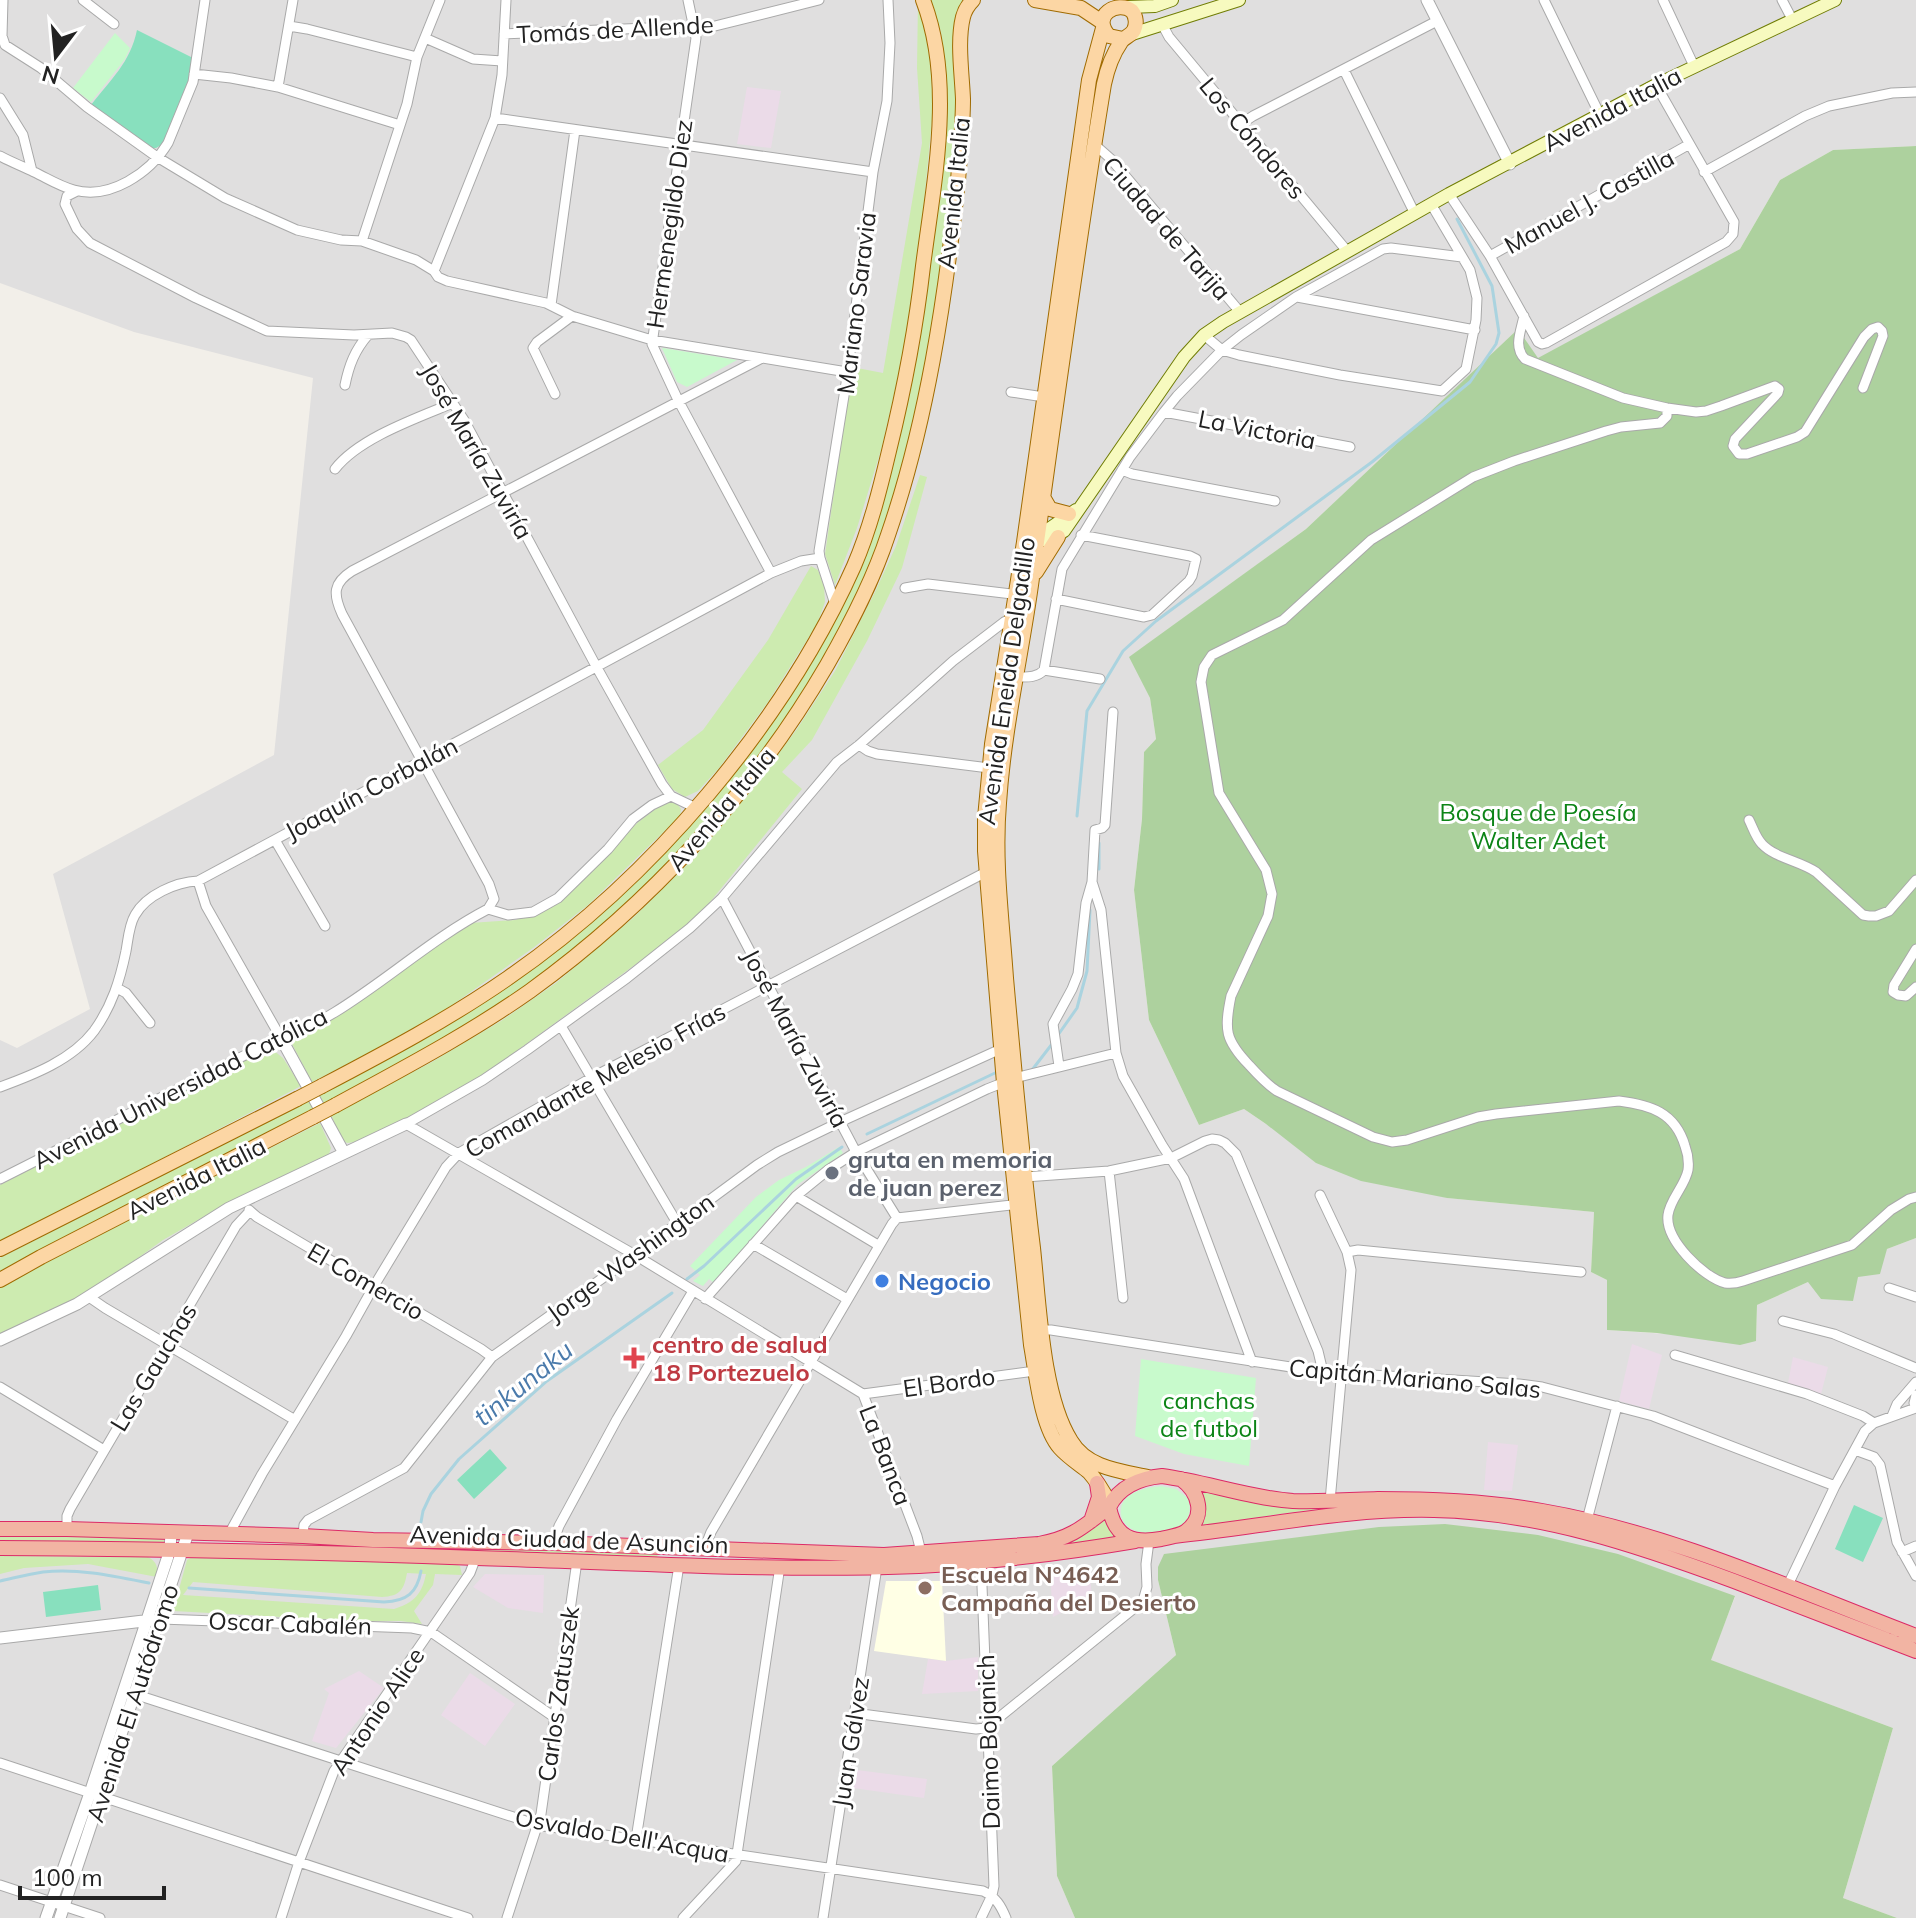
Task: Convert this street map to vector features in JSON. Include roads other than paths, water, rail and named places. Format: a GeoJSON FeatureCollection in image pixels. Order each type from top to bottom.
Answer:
{"type":"FeatureCollection","features":[{"type":"Feature","properties":{"kind":"highway"},"geometry":{"type":"LineString","coordinates":[[1916,1636],[1714,1559],[1587,1520],[1539,1510],[1422,1499],[1279,1499],[1162,1476],[1148,1477],[1124,1489],[1110,1506],[1117,1528],[1123,1534],[1142,1541],[1372,1511],[1435,1510],[1518,1517],[1637,1546],[1916,1651]]}},
{"type":"Feature","properties":{"kind":"highway"},"geometry":{"type":"LineString","coordinates":[[1174,1536],[1193,1524],[1198,1510],[1196,1494],[1181,1479]]}},
{"type":"Feature","properties":{"kind":"highway"},"geometry":{"type":"LineString","coordinates":[[1091,1521],[1099,1497],[1097,1483]]}},
{"type":"Feature","properties":{"kind":"highway","name":"Avenida Ciudad de Asunción"},"geometry":{"type":"LineString","coordinates":[[0,1529],[884,1555],[1039,1544],[1067,1538],[1110,1506]]}},
{"type":"Feature","properties":{"kind":"highway","name":"Avenida Ciudad de Asunción"},"geometry":{"type":"LineString","coordinates":[[0,1548],[877,1567],[981,1561],[1142,1541]]}},
{"type":"Feature","properties":{"kind":"main road","name":"Avenida Italia"},"geometry":{"type":"LineString","coordinates":[[0,1249],[400,1045],[508,978],[614,892],[696,808],[749,743],[809,652],[864,540],[906,379],[936,159],[940,79],[936,40],[923,0]]}},
{"type":"Feature","properties":{"kind":"main road","name":"Avenida Italia"},"geometry":{"type":"LineString","coordinates":[[0,1280],[336,1105],[501,1011],[566,964],[627,913],[688,851],[741,790],[784,733],[835,650],[867,590],[903,487],[916,438],[937,327],[962,129],[961,26],[965,9],[973,0]]}},
{"type":"Feature","properties":{"kind":"main road"},"geometry":{"type":"LineString","coordinates":[[1035,0],[1081,8],[1103,16]]}},
{"type":"Feature","properties":{"kind":"main road"},"geometry":{"type":"LineString","coordinates":[[1103,16],[1113,6],[1155,6],[1172,0]]}},
{"type":"Feature","properties":{"kind":"main road"},"geometry":{"type":"LineString","coordinates":[[1103,16],[1109,36],[1127,36],[1239,0]]}},
{"type":"Feature","properties":{"kind":"main road","name":"Avenida Italia"},"geometry":{"type":"LineString","coordinates":[[1058,537],[1184,357],[1204,335],[1449,194],[1656,85],[1835,0]]}},
{"type":"Feature","properties":{"kind":"main road"},"geometry":{"type":"LineString","coordinates":[[1124,4],[1132,10],[1136,19],[1136,25],[1127,36]]}},
{"type":"Feature","properties":{"kind":"main road","name":"Avenida Eneida Delgadillo"},"geometry":{"type":"LineString","coordinates":[[992,869],[1017,677],[1044,397],[1089,80],[1103,16]]}},
{"type":"Feature","properties":{"kind":"main road","name":"Avenida Eneida Delgadillo"},"geometry":{"type":"LineString","coordinates":[[1110,1506],[1092,1476],[1054,1440],[1046,1422],[1035,1371],[1036,1330],[1009,1081],[992,869],[985,826],[989,768],[1012,618],[1032,580],[1031,537],[1043,497],[1107,70],[1127,36]]}},
{"type":"Feature","properties":{"kind":"main road"},"geometry":{"type":"LineString","coordinates":[[1043,497],[1050,509],[1074,511]]}},
{"type":"Feature","properties":{"kind":"main road","name":"Avenida Italia"},"geometry":{"type":"LineString","coordinates":[[1031,537],[1074,511]]}},
{"type":"Feature","properties":{"kind":"main road"},"geometry":{"type":"LineString","coordinates":[[1031,537],[1058,537]]}},
{"type":"Feature","properties":{"kind":"main road"},"geometry":{"type":"LineString","coordinates":[[1032,580],[1058,537]]}},
{"type":"Feature","properties":{"kind":"main road","name":"Avenida Eneida Delgadillo"},"geometry":{"type":"LineString","coordinates":[[1009,1081],[1025,1177],[1022,1204]]}},
{"type":"Feature","properties":{"kind":"main road","name":"Avenida Eneida Delgadillo"},"geometry":{"type":"LineString","coordinates":[[1036,1330],[1059,1414],[1071,1443],[1098,1465],[1148,1477]]}},
{"type":"Feature","properties":{"kind":"street"},"geometry":{"type":"LineString","coordinates":[[3,0],[2,36],[5,45],[41,68],[87,107],[157,157],[225,198],[297,230],[341,240],[362,241],[416,260],[447,281],[551,305],[572,316],[652,340],[847,372]]}},
{"type":"Feature","properties":{"kind":"street"},"geometry":{"type":"LineString","coordinates":[[83,0],[114,24]]}},
{"type":"Feature","properties":{"kind":"street"},"geometry":{"type":"LineString","coordinates":[[0,156],[77,191],[96,192],[115,187],[140,174],[168,143],[179,118],[194,74],[205,0]]}},
{"type":"Feature","properties":{"kind":"street"},"geometry":{"type":"LineString","coordinates":[[278,87],[293,0]]}},
{"type":"Feature","properties":{"kind":"street"},"geometry":{"type":"LineString","coordinates":[[362,241],[407,104],[417,57],[440,0]]}},
{"type":"Feature","properties":{"kind":"street"},"geometry":{"type":"LineString","coordinates":[[434,271],[495,118],[506,0]]}},
{"type":"Feature","properties":{"kind":"street","name":"Hermenegildo Diez"},"geometry":{"type":"LineString","coordinates":[[688,0],[696,38],[653,348],[771,573]]}},
{"type":"Feature","properties":{"kind":"street","name":"Tomás de Allende"},"geometry":{"type":"LineString","coordinates":[[504,34],[672,27],[703,29],[819,0]]}},
{"type":"Feature","properties":{"kind":"street","name":"Mariano Saravia"},"geometry":{"type":"LineString","coordinates":[[835,604],[819,551],[847,372],[873,172],[887,101],[890,43],[888,0]]}},
{"type":"Feature","properties":{"kind":"street"},"geometry":{"type":"LineString","coordinates":[[1427,0],[1510,164]]}},
{"type":"Feature","properties":{"kind":"street"},"geometry":{"type":"LineString","coordinates":[[1544,0],[1600,115]]}},
{"type":"Feature","properties":{"kind":"street"},"geometry":{"type":"LineString","coordinates":[[1663,0],[1694,66]]}},
{"type":"Feature","properties":{"kind":"street"},"geometry":{"type":"LineString","coordinates":[[1782,0],[1792,19]]}},
{"type":"Feature","properties":{"kind":"street"},"geometry":{"type":"LineString","coordinates":[[1241,124],[1437,21]]}},
{"type":"Feature","properties":{"kind":"street","name":"Los Cóndores"},"geometry":{"type":"LineString","coordinates":[[1162,24],[1169,37],[1347,251]]}},
{"type":"Feature","properties":{"kind":"street"},"geometry":{"type":"LineString","coordinates":[[289,26],[417,57]]}},
{"type":"Feature","properties":{"kind":"street","name":"Tomás de Allende"},"geometry":{"type":"LineString","coordinates":[[425,38],[473,59],[502,61]]}},
{"type":"Feature","properties":{"kind":"street"},"geometry":{"type":"LineString","coordinates":[[1344,70],[1415,214]]}},
{"type":"Feature","properties":{"kind":"street"},"geometry":{"type":"LineString","coordinates":[[194,74],[278,87],[400,125]]}},
{"type":"Feature","properties":{"kind":"street"},"geometry":{"type":"LineString","coordinates":[[1449,194],[1542,344],[1726,242],[1733,234],[1734,222],[1656,85]]}},
{"type":"Feature","properties":{"kind":"street","name":"Manuel J. Castilla"},"geometry":{"type":"LineString","coordinates":[[1704,172],[1829,106],[1892,93],[1916,92]]}},
{"type":"Feature","properties":{"kind":"street"},"geometry":{"type":"LineString","coordinates":[[0,98],[23,135],[32,171]]}},
{"type":"Feature","properties":{"kind":"street"},"geometry":{"type":"LineString","coordinates":[[495,118],[873,172]]}},
{"type":"Feature","properties":{"kind":"street"},"geometry":{"type":"LineString","coordinates":[[551,305],[575,130]]}},
{"type":"Feature","properties":{"kind":"street","name":"Ciudad de Tarija"},"geometry":{"type":"LineString","coordinates":[[1094,144],[1111,159],[1240,312]]}},
{"type":"Feature","properties":{"kind":"street","name":"Manuel J. Castilla"},"geometry":{"type":"LineString","coordinates":[[1490,256],[1688,145]]}},
{"type":"Feature","properties":{"kind":"street","name":"José María Zuviría"},"geometry":{"type":"LineString","coordinates":[[46,178],[65,204],[77,229],[90,243],[267,331],[398,334],[411,340],[453,403],[596,666],[671,796]]}},
{"type":"Feature","properties":{"kind":"street"},"geometry":{"type":"LineString","coordinates":[[65,204],[67,196],[77,191]]}},
{"type":"Feature","properties":{"kind":"street"},"geometry":{"type":"LineString","coordinates":[[1204,335],[1222,350],[1340,375],[1442,391],[1466,369],[1475,330],[1476,289],[1470,270],[1431,204]]}},
{"type":"Feature","properties":{"kind":"street"},"geometry":{"type":"LineString","coordinates":[[1017,677],[1041,674],[1044,670],[1062,569],[1081,535],[1164,412],[1222,350],[1272,312],[1383,249],[1462,257]]}},
{"type":"Feature","properties":{"kind":"street"},"geometry":{"type":"LineString","coordinates":[[1296,297],[1475,330]]}},
{"type":"Feature","properties":{"kind":"street"},"geometry":{"type":"LineString","coordinates":[[555,394],[533,348],[572,316]]}},
{"type":"Feature","properties":{"kind":"street"},"geometry":{"type":"LineString","coordinates":[[1524,316],[1517,346],[1525,359],[1611,394],[1696,412],[1775,386],[1779,389],[1778,393],[1735,439],[1733,446],[1739,454],[1797,437],[1810,427],[1864,337],[1878,327],[1883,336],[1863,388]]}},
{"type":"Feature","properties":{"kind":"street"},"geometry":{"type":"LineString","coordinates":[[345,385],[353,357],[368,335]]}},
{"type":"Feature","properties":{"kind":"street"},"geometry":{"type":"LineString","coordinates":[[696,808],[671,796],[652,805],[633,819],[608,849],[558,898],[533,912],[508,915],[488,909],[494,899],[489,884],[338,605],[336,590],[342,578],[762,358]]}},
{"type":"Feature","properties":{"kind":"street"},"geometry":{"type":"LineString","coordinates":[[1011,392],[1044,397]]}},
{"type":"Feature","properties":{"kind":"street"},"geometry":{"type":"LineString","coordinates":[[335,469],[358,448],[453,403]]}},
{"type":"Feature","properties":{"kind":"street"},"geometry":{"type":"LineString","coordinates":[[1667,408],[1667,416],[1660,423],[1606,431],[1473,477],[1371,540],[1283,620],[1217,651],[1208,660],[1201,682],[1219,793],[1266,870],[1272,894],[1268,916],[1231,996],[1229,1038],[1233,1048],[1266,1084],[1373,1137],[1392,1142],[1496,1114],[1619,1101],[1651,1108],[1676,1125],[1688,1155],[1685,1180],[1668,1215],[1670,1228],[1680,1248],[1701,1271],[1731,1284],[1852,1245],[1891,1210],[1916,1197]]}},
{"type":"Feature","properties":{"kind":"street","name":"La Victoria"},"geometry":{"type":"LineString","coordinates":[[1164,412],[1350,447]]}},
{"type":"Feature","properties":{"kind":"street"},"geometry":{"type":"LineString","coordinates":[[1122,470],[1275,501]]}},
{"type":"Feature","properties":{"kind":"street"},"geometry":{"type":"LineString","coordinates":[[1056,599],[1144,617],[1152,615],[1192,576],[1196,559],[1081,535]]}},
{"type":"Feature","properties":{"kind":"street","name":"Joaquín Corbalán"},"geometry":{"type":"LineString","coordinates":[[0,1087],[49,1066],[83,1043],[104,1015],[117,988],[135,914],[149,900],[176,884],[198,881],[771,573],[801,561],[820,558]]}},
{"type":"Feature","properties":{"kind":"street"},"geometry":{"type":"LineString","coordinates":[[905,588],[928,584],[1023,595]]}},
{"type":"Feature","properties":{"kind":"street"},"geometry":{"type":"LineString","coordinates":[[0,1340],[77,1304],[215,1216],[246,1207],[344,1153],[406,1124],[483,1080],[561,1026],[690,928],[722,898],[829,770],[953,661],[1012,618]]}},
{"type":"Feature","properties":{"kind":"street"},"geometry":{"type":"LineString","coordinates":[[1044,670],[1100,679]]}},
{"type":"Feature","properties":{"kind":"street"},"geometry":{"type":"LineString","coordinates":[[1059,1066],[1053,1024],[1078,974],[1086,903],[1092,882],[1095,830],[1105,825],[1113,712]]}},
{"type":"Feature","properties":{"kind":"street"},"geometry":{"type":"LineString","coordinates":[[859,745],[877,754],[989,768]]}},
{"type":"Feature","properties":{"kind":"street"},"geometry":{"type":"LineString","coordinates":[[1749,820],[1760,843],[1809,867],[1863,915],[1876,916],[1889,911],[1916,880]]}},
{"type":"Feature","properties":{"kind":"street"},"geometry":{"type":"LineString","coordinates":[[275,840],[325,926]]}},
{"type":"Feature","properties":{"kind":"street","name":"Comandante Melesio Frías"},"geometry":{"type":"LineString","coordinates":[[229,1534],[374,1286],[446,1167],[459,1153],[593,1077],[992,869]]}},
{"type":"Feature","properties":{"kind":"street"},"geometry":{"type":"LineString","coordinates":[[198,881],[206,906],[344,1153]]}},
{"type":"Feature","properties":{"kind":"street"},"geometry":{"type":"LineString","coordinates":[[1092,882],[1101,910],[1116,1053],[1123,1076],[1184,1179],[1252,1362]]}},
{"type":"Feature","properties":{"kind":"street","name":"José María Zuviría"},"geometry":{"type":"LineString","coordinates":[[722,898],[856,1152],[897,1218]]}},
{"type":"Feature","properties":{"kind":"street","name":"Avenida Universidad Católica"},"geometry":{"type":"LineString","coordinates":[[0,1179],[334,1012],[459,925],[488,909]]}},
{"type":"Feature","properties":{"kind":"street"},"geometry":{"type":"LineString","coordinates":[[1916,949],[1894,985],[1893,992],[1906,996],[1916,987]]}},
{"type":"Feature","properties":{"kind":"street"},"geometry":{"type":"LineString","coordinates":[[117,988],[139,1006],[150,1023]]}},
{"type":"Feature","properties":{"kind":"street"},"geometry":{"type":"LineString","coordinates":[[561,1026],[677,1223]]}},
{"type":"Feature","properties":{"kind":"street","name":"Jorge Washington"},"geometry":{"type":"LineString","coordinates":[[303,1536],[308,1520],[404,1468],[492,1357],[767,1158],[1007,1047]]}},
{"type":"Feature","properties":{"kind":"street"},"geometry":{"type":"LineString","coordinates":[[705,1299],[796,1196],[856,1152],[987,1089],[1059,1066],[1116,1053]]}},
{"type":"Feature","properties":{"kind":"street","name":"La Banca"},"geometry":{"type":"LineString","coordinates":[[406,1124],[635,1255],[863,1394],[921,1552]]}},
{"type":"Feature","properties":{"kind":"street"},"geometry":{"type":"LineString","coordinates":[[1025,1177],[1109,1171],[1171,1158],[1212,1139],[1225,1143],[1236,1154],[1318,1351],[1323,1372]]}},
{"type":"Feature","properties":{"kind":"street"},"geometry":{"type":"LineString","coordinates":[[1109,1171],[1123,1298]]}},
{"type":"Feature","properties":{"kind":"street"},"geometry":{"type":"LineString","coordinates":[[1320,1195],[1347,1252],[1351,1270],[1330,1501]]}},
{"type":"Feature","properties":{"kind":"street"},"geometry":{"type":"LineString","coordinates":[[796,1196],[878,1245]]}},
{"type":"Feature","properties":{"kind":"street"},"geometry":{"type":"LineString","coordinates":[[704,1550],[711,1532],[878,1245],[897,1218],[1022,1204]]}},
{"type":"Feature","properties":{"kind":"street","name":"El Comercio"},"geometry":{"type":"LineString","coordinates":[[246,1207],[492,1357]]}},
{"type":"Feature","properties":{"kind":"street","name":"Las Gauchas"},"geometry":{"type":"LineString","coordinates":[[67,1529],[70,1509],[246,1207]]}},
{"type":"Feature","properties":{"kind":"street"},"geometry":{"type":"LineString","coordinates":[[753,1244],[847,1299]]}},
{"type":"Feature","properties":{"kind":"street"},"geometry":{"type":"LineString","coordinates":[[1347,1252],[1358,1250],[1581,1272]]}},
{"type":"Feature","properties":{"kind":"street"},"geometry":{"type":"LineString","coordinates":[[1889,1288],[1916,1297]]}},
{"type":"Feature","properties":{"kind":"street"},"geometry":{"type":"LineString","coordinates":[[553,1543],[559,1526],[617,1419],[693,1291]]}},
{"type":"Feature","properties":{"kind":"street"},"geometry":{"type":"LineString","coordinates":[[89,1297],[295,1420]]}},
{"type":"Feature","properties":{"kind":"street"},"geometry":{"type":"LineString","coordinates":[[1783,1321],[1834,1334],[1916,1368]]}},
{"type":"Feature","properties":{"kind":"street","name":"Capitán Mariano Salas"},"geometry":{"type":"LineString","coordinates":[[1036,1330],[1323,1372],[1529,1385],[1653,1416],[1835,1486]]}},
{"type":"Feature","properties":{"kind":"street"},"geometry":{"type":"LineString","coordinates":[[1675,1355],[1807,1394],[1874,1423]]}},
{"type":"Feature","properties":{"kind":"street","name":"El Bordo"},"geometry":{"type":"LineString","coordinates":[[863,1394],[1035,1371]]}},
{"type":"Feature","properties":{"kind":"street"},"geometry":{"type":"LineString","coordinates":[[1892,1416],[1897,1404],[1916,1382]]}},
{"type":"Feature","properties":{"kind":"street"},"geometry":{"type":"LineString","coordinates":[[0,1387],[104,1450]]}},
{"type":"Feature","properties":{"kind":"street"},"geometry":{"type":"LineString","coordinates":[[1787,1587],[1865,1431],[1874,1423],[1916,1408],[1916,1395]]}},
{"type":"Feature","properties":{"kind":"street"},"geometry":{"type":"LineString","coordinates":[[1587,1520],[1617,1406]]}},
{"type":"Feature","properties":{"kind":"street"},"geometry":{"type":"LineString","coordinates":[[1855,1450],[1874,1457],[1880,1465],[1893,1529],[1916,1576]]}},
{"type":"Feature","properties":{"kind":"street","name":"Avenida El Autódromo"},"geometry":{"type":"LineString","coordinates":[[129,1693],[161,1619],[176,1550],[171,1533]]}},
{"type":"Feature","properties":{"kind":"street","name":"Avenida El Autódromo"},"geometry":{"type":"LineString","coordinates":[[62,1912],[129,1693],[147,1621],[176,1550],[188,1533]]}},
{"type":"Feature","properties":{"kind":"street"},"geometry":{"type":"LineString","coordinates":[[854,1713],[986,1728],[1143,1601],[1147,1587],[1142,1541]]}},
{"type":"Feature","properties":{"kind":"street"},"geometry":{"type":"LineString","coordinates":[[1902,1552],[1916,1546]]}},
{"type":"Feature","properties":{"kind":"street","name":"Antonio Alice"},"geometry":{"type":"LineString","coordinates":[[281,1918],[334,1771],[431,1632],[470,1573],[476,1557]]}},
{"type":"Feature","properties":{"kind":"street","name":"Carlos Zatuszek"},"geometry":{"type":"LineString","coordinates":[[507,1918],[538,1825],[577,1561]]}},
{"type":"Feature","properties":{"kind":"street","name":"Daimo Bojanich"},"geometry":{"type":"LineString","coordinates":[[981,1561],[992,1895]]}},
{"type":"Feature","properties":{"kind":"street"},"geometry":{"type":"LineString","coordinates":[[636,1839],[679,1565]]}},
{"type":"Feature","properties":{"kind":"street"},"geometry":{"type":"LineString","coordinates":[[683,1918],[731,1868],[738,1854],[780,1566]]}},
{"type":"Feature","properties":{"kind":"street","name":"Juan Gálvez"},"geometry":{"type":"LineString","coordinates":[[823,1918],[877,1567]]}},
{"type":"Feature","properties":{"kind":"street","name":"Oscar Cabalén"},"geometry":{"type":"LineString","coordinates":[[0,1638],[161,1619],[412,1628],[431,1632],[554,1717]]}},
{"type":"Feature","properties":{"kind":"street","name":"Osvaldo Dell'Acqua"},"geometry":{"type":"LineString","coordinates":[[129,1693],[538,1825],[983,1891],[992,1895]]}},
{"type":"Feature","properties":{"kind":"street"},"geometry":{"type":"LineString","coordinates":[[0,1763],[468,1918]]}},
{"type":"Feature","properties":{"kind":"street","name":"Avenida El Autódromo"},"geometry":{"type":"LineString","coordinates":[[46,1918],[96,1795]]}},
{"type":"Feature","properties":{"kind":"street"},"geometry":{"type":"LineString","coordinates":[[0,1885],[51,1902],[62,1912],[100,1918]]}},
{"type":"Feature","properties":{"kind":"street"},"geometry":{"type":"LineString","coordinates":[[981,1918],[992,1895],[1006,1918]]}},
{"type":"Feature","properties":{"kind":"waterway"},"geometry":{"type":"LineString","coordinates":[[1077,816],[1087,711],[1123,651],[1156,621],[1372,462],[1470,382],[1496,344],[1499,333],[1492,286],[1457,219]]}},
{"type":"Feature","properties":{"kind":"waterway"},"geometry":{"type":"LineString","coordinates":[[1099,843],[1099,869]]}},
{"type":"Feature","properties":{"kind":"waterway"},"geometry":{"type":"LineString","coordinates":[[1058,1035],[1077,1008],[1087,971],[1090,910]]}},
{"type":"Feature","properties":{"kind":"waterway"},"geometry":{"type":"LineString","coordinates":[[1032,1070],[1052,1044]]}},
{"type":"Feature","properties":{"kind":"waterway"},"geometry":{"type":"LineString","coordinates":[[867,1134],[997,1072]]}},
{"type":"Feature","properties":{"kind":"waterway","name":"tinkunaku"},"geometry":{"type":"LineString","coordinates":[[687,1279],[796,1179],[842,1147]]}},
{"type":"Feature","properties":{"kind":"waterway","name":"tinkunaku"},"geometry":{"type":"LineString","coordinates":[[421,1522],[431,1494],[459,1459],[547,1381],[672,1293]]}},
{"type":"Feature","properties":{"kind":"waterway"},"geometry":{"type":"LineString","coordinates":[[0,1581],[43,1572],[69,1571],[149,1583]]}},
{"type":"Feature","properties":{"kind":"waterway"},"geometry":{"type":"LineString","coordinates":[[189,1588],[384,1602],[399,1600],[410,1594],[417,1585],[421,1571]]}},
{"type":"Feature","properties":{"kind":"place","name":"gruta en memoria de juan perez"},"geometry":{"type":"Point","coordinates":[832,1173]}},
{"type":"Feature","properties":{"kind":"place","name":"Negocio"},"geometry":{"type":"Point","coordinates":[882,1281]}},
{"type":"Feature","properties":{"kind":"place","name":"centro de salud 18 Portezuelo"},"geometry":{"type":"Point","coordinates":[634,1358]}},
{"type":"Feature","properties":{"kind":"place","name":"Escuela N°4642 Campaña del Desierto"},"geometry":{"type":"Point","coordinates":[925,1588]}},
{"type":"Feature","properties":{"kind":"park label","name":"Bosque de Poesía Walter Adet"},"geometry":{"type":"Point","coordinates":[1538,826]}},
{"type":"Feature","properties":{"kind":"park label","name":"canchas de futbol"},"geometry":{"type":"Point","coordinates":[1209,1414]}}]}
